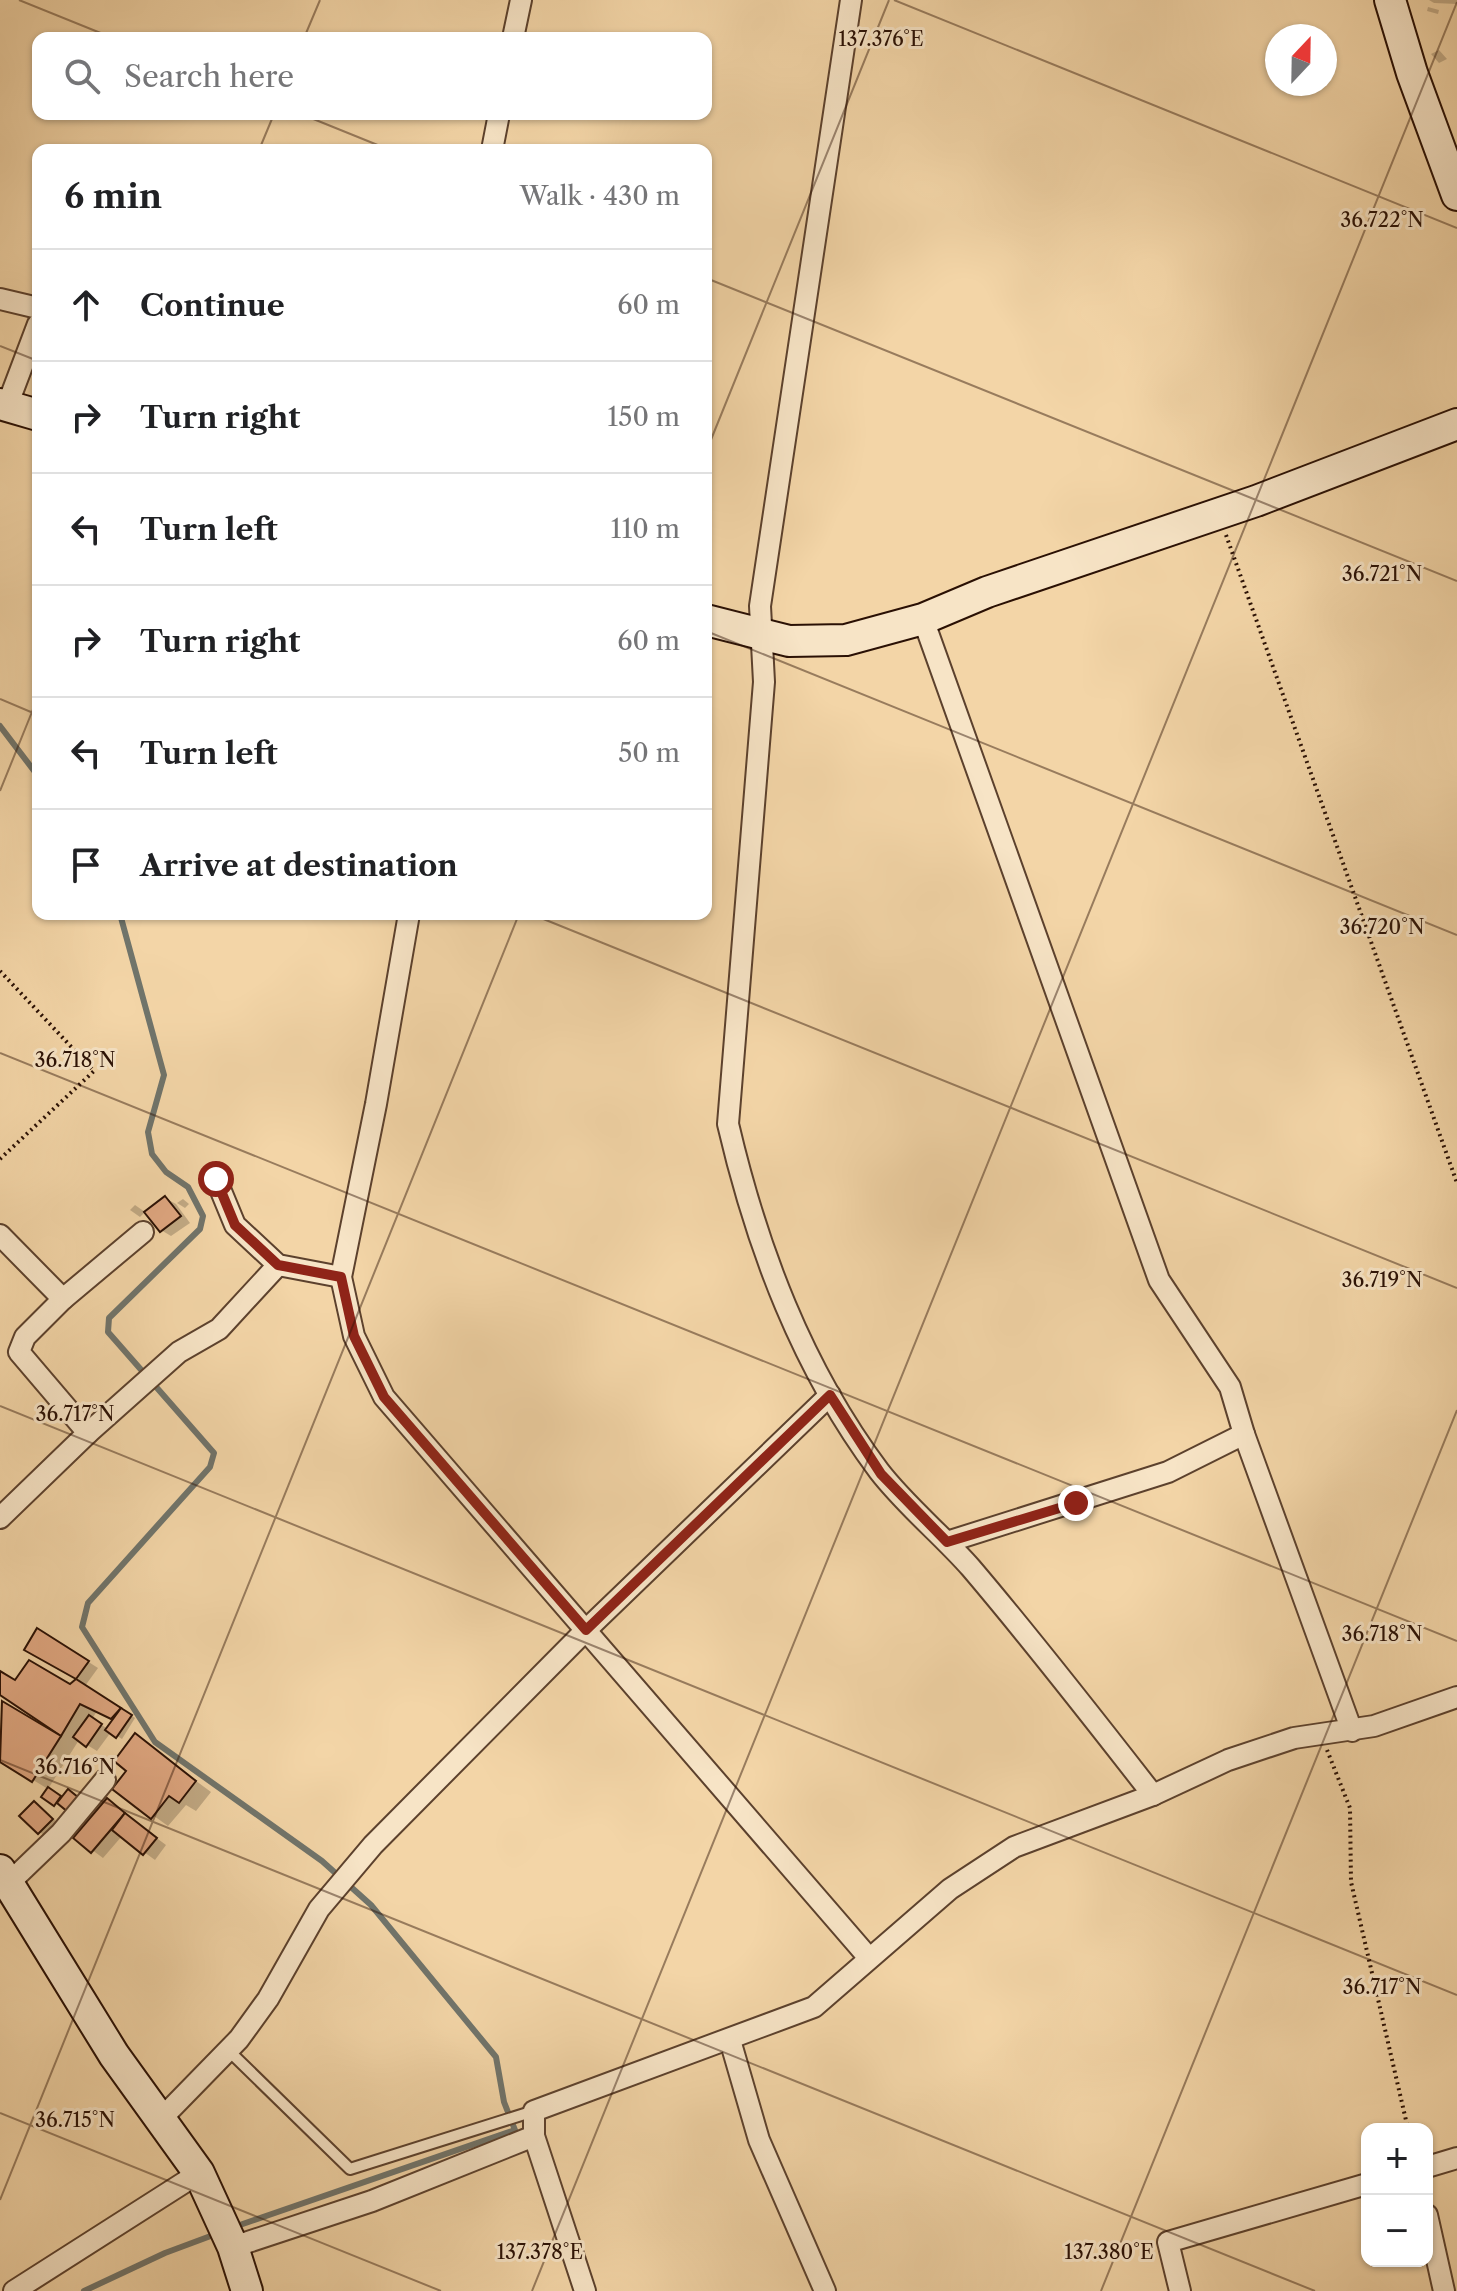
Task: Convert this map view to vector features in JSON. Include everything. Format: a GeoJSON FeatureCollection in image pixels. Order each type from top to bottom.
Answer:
{"type":"FeatureCollection","features":[{"type":"Feature","properties":{"kind":"street"},"geometry":{"type":"LineString","coordinates":[[514,32],[521,0]]}},
{"type":"Feature","properties":{"kind":"street"},"geometry":{"type":"LineString","coordinates":[[851,0],[762,590],[764,682],[728,1124],[741,1181],[792,1326],[830,1395],[881,1474],[947,1542],[1043,1652],[1153,1795]]}},
{"type":"Feature","properties":{"kind":"street"},"geometry":{"type":"LineString","coordinates":[[1390,0],[1412,73],[1457,195]]}},
{"type":"Feature","properties":{"kind":"street"},"geometry":{"type":"LineString","coordinates":[[493,144],[498,120]]}},
{"type":"Feature","properties":{"kind":"street"},"geometry":{"type":"LineString","coordinates":[[0,299],[32,307]]}},
{"type":"Feature","properties":{"kind":"street"},"geometry":{"type":"LineString","coordinates":[[32,338],[3,405],[32,413]]}},
{"type":"Feature","properties":{"kind":"street"},"geometry":{"type":"LineString","coordinates":[[712,622],[789,641],[846,640],[923,619],[987,592],[1218,514],[1457,424]]}},
{"type":"Feature","properties":{"kind":"street"},"geometry":{"type":"LineString","coordinates":[[923,619],[1159,1280],[1230,1387],[1244,1434],[1352,1731]]}},
{"type":"Feature","properties":{"kind":"street"},"geometry":{"type":"LineString","coordinates":[[408,920],[376,1104],[341,1277],[354,1336],[384,1397],[869,1958]]}},
{"type":"Feature","properties":{"kind":"street"},"geometry":{"type":"LineString","coordinates":[[216,1179],[235,1225],[278,1265],[341,1277]]}},
{"type":"Feature","properties":{"kind":"street"},"geometry":{"type":"LineString","coordinates":[[88,1433],[19,1352],[25,1337],[63,1299],[143,1232]]}},
{"type":"Feature","properties":{"kind":"street"},"geometry":{"type":"LineString","coordinates":[[0,1235],[63,1299]]}},
{"type":"Feature","properties":{"kind":"street"},"geometry":{"type":"LineString","coordinates":[[0,1518],[88,1433],[179,1352],[219,1329],[278,1265]]}},
{"type":"Feature","properties":{"kind":"street"},"geometry":{"type":"LineString","coordinates":[[160,2120],[228,2050],[268,1999],[319,1909],[373,1845],[586,1630],[830,1395]]}},
{"type":"Feature","properties":{"kind":"street"},"geometry":{"type":"LineString","coordinates":[[947,1542],[1168,1472],[1244,1434]]}},
{"type":"Feature","properties":{"kind":"street"},"geometry":{"type":"LineString","coordinates":[[585,2291],[534,2136],[534,2111],[814,2007],[950,1889],[1014,1847],[1153,1795],[1228,1760],[1294,1738],[1352,1731],[1457,1697]]}},
{"type":"Feature","properties":{"kind":"street"},"geometry":{"type":"LineString","coordinates":[[105,1780],[61,1833],[4,1876],[114,2055],[199,2173],[233,2247],[247,2291]]}},
{"type":"Feature","properties":{"kind":"street"},"geometry":{"type":"LineString","coordinates":[[730,2040],[759,2140],[825,2291]]}},
{"type":"Feature","properties":{"kind":"street"},"geometry":{"type":"LineString","coordinates":[[233,2247],[372,2201],[534,2136]]}},
{"type":"Feature","properties":{"kind":"street"},"geometry":{"type":"LineString","coordinates":[[1433,2165],[1457,2158]]}},
{"type":"Feature","properties":{"kind":"street"},"geometry":{"type":"LineString","coordinates":[[14,2291],[199,2173]]}},
{"type":"Feature","properties":{"kind":"street"},"geometry":{"type":"LineString","coordinates":[[1180,2291],[1168,2242],[1361,2186]]}},
{"type":"Feature","properties":{"kind":"street"},"geometry":{"type":"LineString","coordinates":[[1433,2242],[1444,2291]]}},
{"type":"Feature","properties":{"kind":"lane"},"geometry":{"type":"LineString","coordinates":[[228,2050],[350,2169],[534,2111]]}},
{"type":"Feature","properties":{"kind":"path"},"geometry":{"type":"LineString","coordinates":[[1218,514],[1457,1183]]}},
{"type":"Feature","properties":{"kind":"path"},"geometry":{"type":"LineString","coordinates":[[0,971],[94,1071],[0,1159]]}},
{"type":"Feature","properties":{"kind":"path"},"geometry":{"type":"LineString","coordinates":[[1324,1735],[1350,1808],[1351,1882],[1407,2123]]}},
{"type":"Feature","properties":{"kind":"building"},"geometry":{"type":"Polygon","coordinates":[[[165,1196],[181,1216],[160,1232],[144,1212],[165,1196]]]}},
{"type":"Feature","properties":{"kind":"building"},"geometry":{"type":"Polygon","coordinates":[[[37,1628],[89,1661],[76,1679],[24,1650],[37,1628]]]}},
{"type":"Feature","properties":{"kind":"building"},"geometry":{"type":"Polygon","coordinates":[[[29,1660],[70,1684],[76,1679],[121,1708],[111,1719],[80,1704],[61,1736],[0,1695],[0,1671],[15,1680],[29,1660]]]}},
{"type":"Feature","properties":{"kind":"building"},"geometry":{"type":"Polygon","coordinates":[[[2,1701],[61,1736],[32,1782],[0,1762],[2,1701]]]}},
{"type":"Feature","properties":{"kind":"building"},"geometry":{"type":"Polygon","coordinates":[[[121,1708],[132,1715],[116,1738],[105,1730],[121,1708]]]}},
{"type":"Feature","properties":{"kind":"building"},"geometry":{"type":"Polygon","coordinates":[[[89,1715],[102,1724],[86,1747],[73,1737],[89,1715]]]}},
{"type":"Feature","properties":{"kind":"building"},"geometry":{"type":"Polygon","coordinates":[[[135,1733],[196,1781],[179,1803],[169,1796],[151,1819],[112,1789],[126,1771],[114,1761],[135,1733]]]}},
{"type":"Feature","properties":{"kind":"building"},"geometry":{"type":"Polygon","coordinates":[[[48,1787],[61,1796],[54,1806],[41,1797],[48,1787]]]}},
{"type":"Feature","properties":{"kind":"building"},"geometry":{"type":"Polygon","coordinates":[[[68,1789],[79,1798],[68,1812],[57,1803],[68,1789]]]}},
{"type":"Feature","properties":{"kind":"building"},"geometry":{"type":"Polygon","coordinates":[[[107,1798],[125,1813],[91,1853],[73,1838],[107,1798]]]}},
{"type":"Feature","properties":{"kind":"building"},"geometry":{"type":"Polygon","coordinates":[[[34,1801],[53,1819],[38,1834],[19,1816],[34,1801]]]}},
{"type":"Feature","properties":{"kind":"building"},"geometry":{"type":"Polygon","coordinates":[[[125,1813],[157,1838],[143,1855],[112,1830],[125,1813]]]}},
{"type":"Feature","properties":{"kind":"waterway"},"geometry":{"type":"LineString","coordinates":[[0,726],[32,768]]}},
{"type":"Feature","properties":{"kind":"waterway"},"geometry":{"type":"LineString","coordinates":[[122,920],[164,1075],[148,1132],[152,1154],[166,1172],[188,1187],[203,1216],[200,1229],[109,1318],[108,1332],[214,1453],[210,1467],[88,1603],[82,1627],[155,1742],[322,1861],[371,1905],[496,2057],[504,2102],[515,2130],[234,2227]]}},
{"type":"Feature","properties":{"kind":"waterway"},"geometry":{"type":"LineString","coordinates":[[84,2291],[165,2253],[216,2234]]}},
{"type":"Feature","properties":{"kind":"route"},"geometry":{"type":"LineString","coordinates":[[216,1179],[235,1225],[278,1265],[341,1277],[354,1336],[384,1397],[586,1630],[830,1395],[881,1474],[947,1542],[1076,1503]]}}]}
